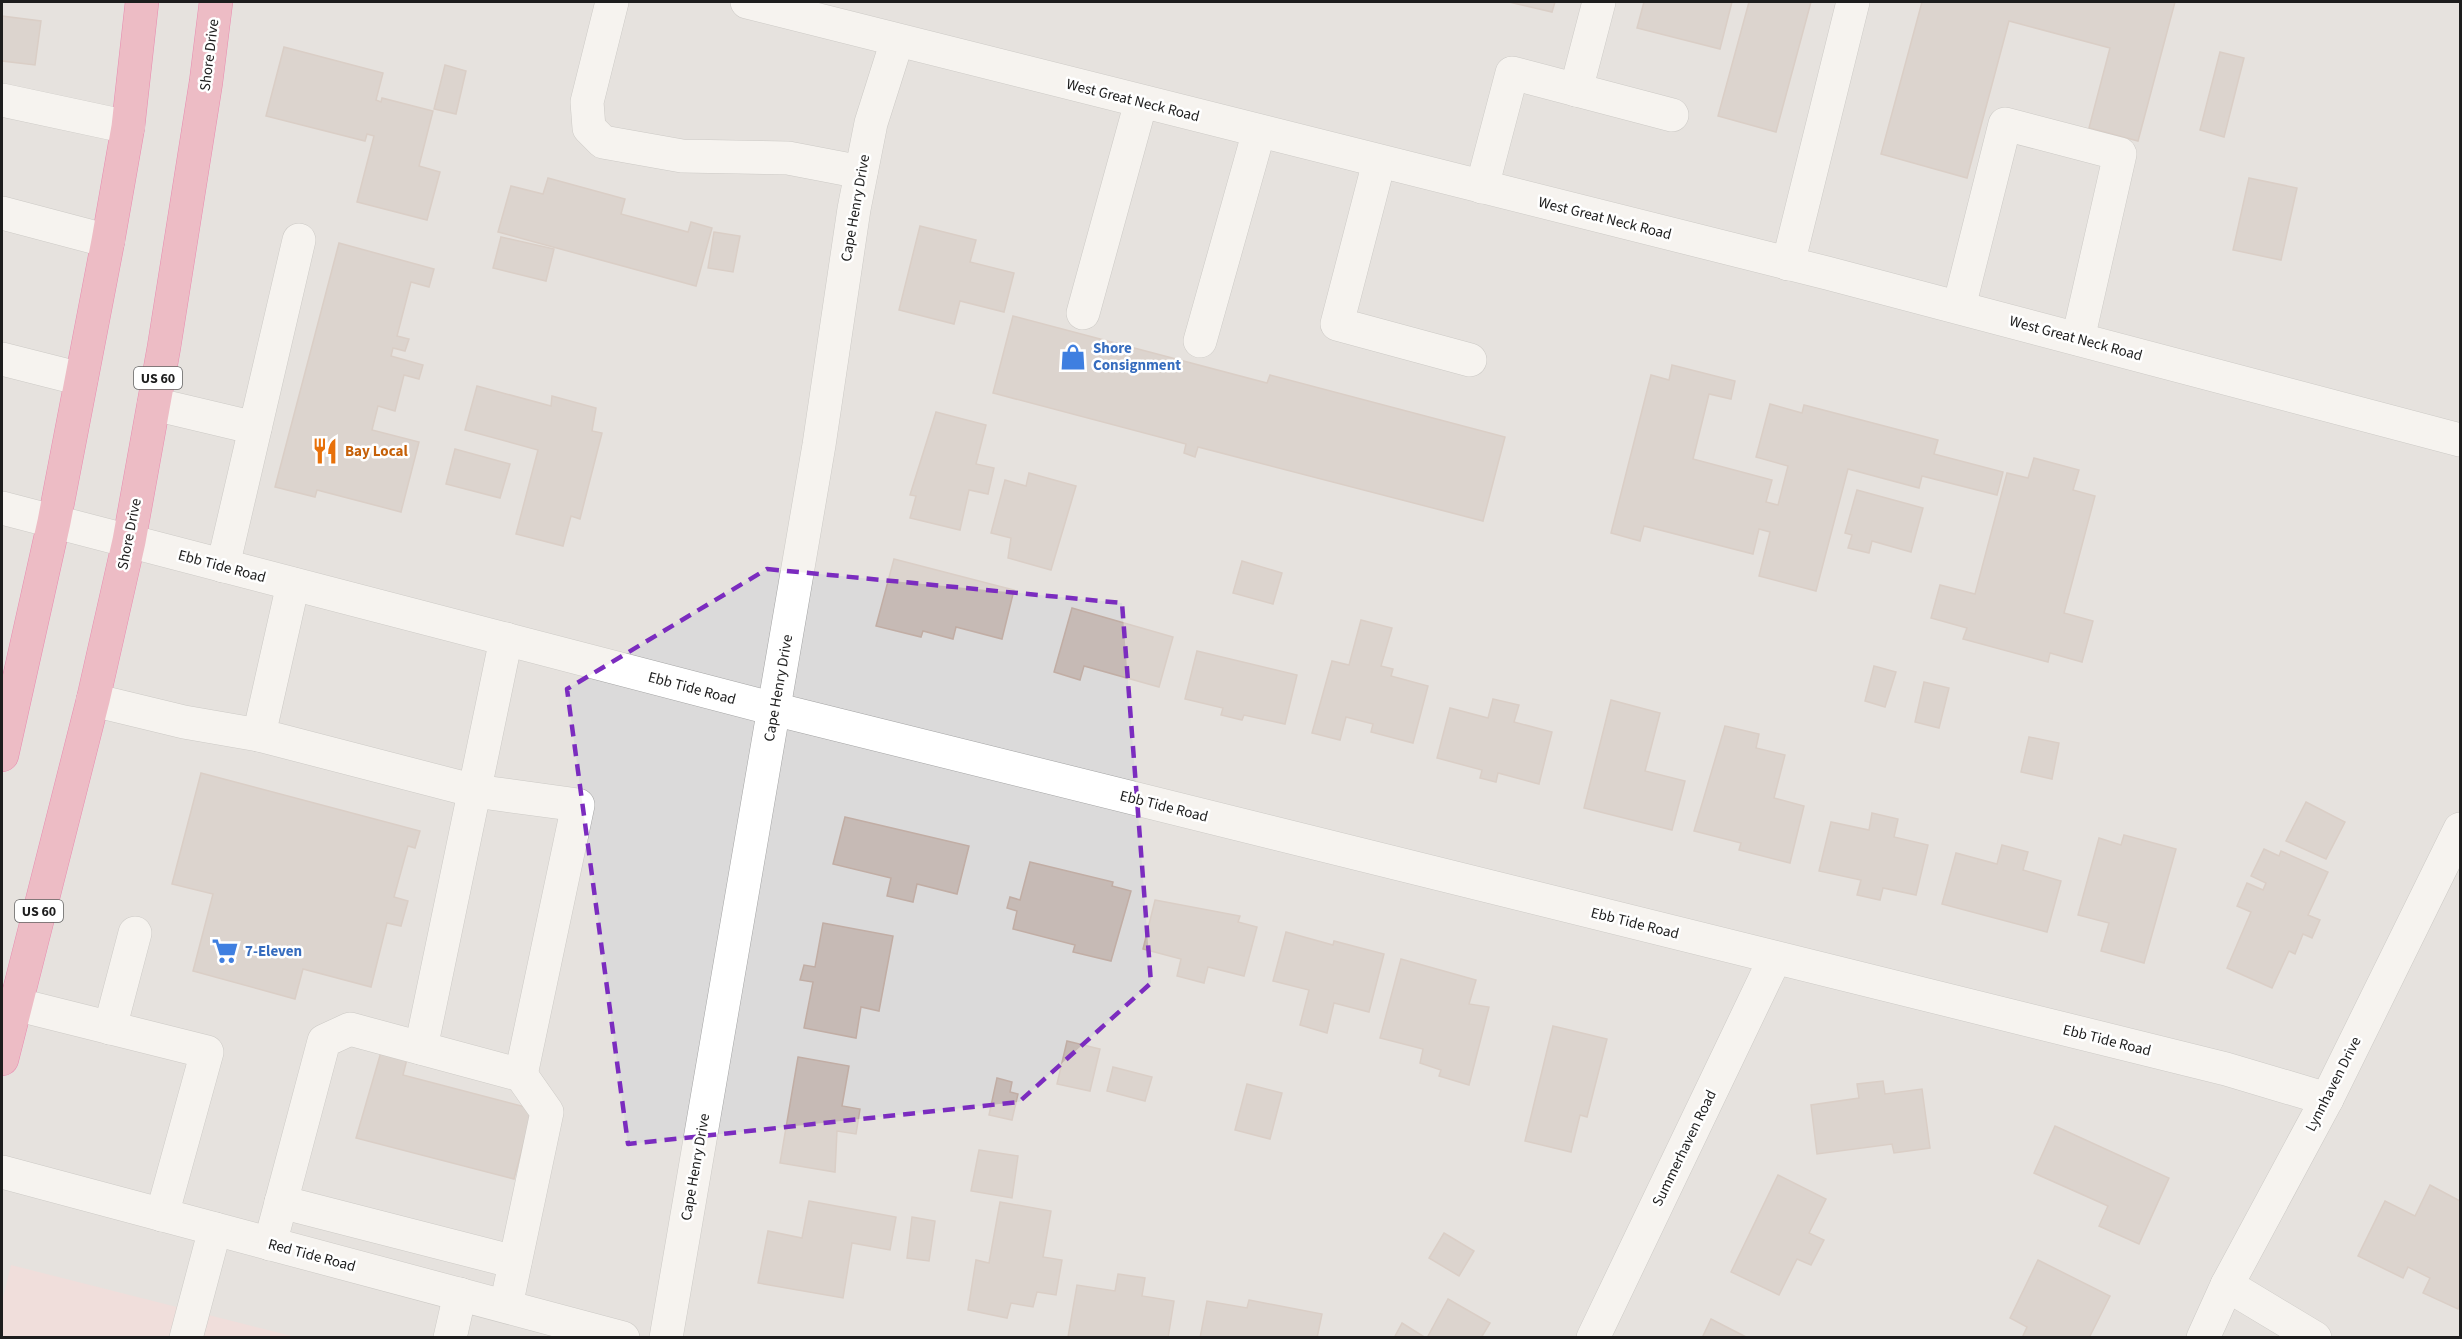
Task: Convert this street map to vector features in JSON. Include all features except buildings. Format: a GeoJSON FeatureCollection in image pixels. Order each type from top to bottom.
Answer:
{"type":"FeatureCollection","features":[{"type":"Feature","properties":{"kind":"highway"},"geometry":{"type":"LineString","coordinates":[[2,755],[54,522],[108,241],[128,127],[142,2]]}},
{"type":"Feature","properties":{"kind":"highway","name":"Shore Drive"},"geometry":{"type":"LineString","coordinates":[[2,1059],[93,700],[129,541],[154,404],[206,82],[216,2]]}},
{"type":"Feature","properties":{"kind":"street"},"geometry":{"type":"LineString","coordinates":[[612,2],[587,102],[589,128],[603,142],[682,156],[788,158],[861,172]]}},
{"type":"Feature","properties":{"kind":"street","name":"West Great Neck Road"},"geometry":{"type":"LineString","coordinates":[[747,2],[1959,307],[2460,440]]}},
{"type":"Feature","properties":{"kind":"street"},"geometry":{"type":"LineString","coordinates":[[1576,90],[1599,2]]}},
{"type":"Feature","properties":{"kind":"street"},"geometry":{"type":"LineString","coordinates":[[1788,264],[1853,2]]}},
{"type":"Feature","properties":{"kind":"street","name":"Cape Henry Drive"},"geometry":{"type":"LineString","coordinates":[[666,1338],[819,445],[854,209],[871,123],[897,41]]}},
{"type":"Feature","properties":{"kind":"street"},"geometry":{"type":"LineString","coordinates":[[1482,187],[1512,74],[1672,115]]}},
{"type":"Feature","properties":{"kind":"street"},"geometry":{"type":"LineString","coordinates":[[2,100],[128,127]]}},
{"type":"Feature","properties":{"kind":"street"},"geometry":{"type":"LineString","coordinates":[[1083,313],[1141,102]]}},
{"type":"Feature","properties":{"kind":"street"},"geometry":{"type":"LineString","coordinates":[[1959,307],[2004,124],[2120,154],[2078,339]]}},
{"type":"Feature","properties":{"kind":"street"},"geometry":{"type":"LineString","coordinates":[[1200,341],[1259,131]]}},
{"type":"Feature","properties":{"kind":"street"},"geometry":{"type":"LineString","coordinates":[[1379,162],[1337,324],[1470,360]]}},
{"type":"Feature","properties":{"kind":"street"},"geometry":{"type":"LineString","coordinates":[[2,213],[108,241]]}},
{"type":"Feature","properties":{"kind":"street"},"geometry":{"type":"LineString","coordinates":[[223,566],[299,240]]}},
{"type":"Feature","properties":{"kind":"street"},"geometry":{"type":"LineString","coordinates":[[2,358],[81,379]]}},
{"type":"Feature","properties":{"kind":"street"},"geometry":{"type":"LineString","coordinates":[[154,404],[255,428]]}},
{"type":"Feature","properties":{"kind":"street","name":"Ebb Tide Road"},"geometry":{"type":"LineString","coordinates":[[2,508],[774,709],[2226,1069],[2327,1099]]}},
{"type":"Feature","properties":{"kind":"street"},"geometry":{"type":"LineString","coordinates":[[259,735],[293,584]]}},
{"type":"Feature","properties":{"kind":"street"},"geometry":{"type":"LineString","coordinates":[[421,1048],[506,639]]}},
{"type":"Feature","properties":{"kind":"street"},"geometry":{"type":"LineString","coordinates":[[93,700],[184,722],[259,735],[475,791],[578,805],[521,1075]]}},
{"type":"Feature","properties":{"kind":"street","name":"Lynnhaven Drive"},"geometry":{"type":"LineString","coordinates":[[2203,1338],[2227,1285],[2327,1099],[2460,829]]}},
{"type":"Feature","properties":{"kind":"street"},"geometry":{"type":"LineString","coordinates":[[110,1028],[135,933]]}},
{"type":"Feature","properties":{"kind":"street","name":"Summerhaven Road"},"geometry":{"type":"LineString","coordinates":[[1593,1338],[1775,958]]}},
{"type":"Feature","properties":{"kind":"street"},"geometry":{"type":"LineString","coordinates":[[15,1004],[207,1052],[162,1215]]}},
{"type":"Feature","properties":{"kind":"street"},"geometry":{"type":"LineString","coordinates":[[270,1244],[324,1041],[350,1029],[521,1075],[547,1112],[506,1306]]}},
{"type":"Feature","properties":{"kind":"street","name":"Red Tide Road"},"geometry":{"type":"LineString","coordinates":[[2,1172],[622,1338]]}},
{"type":"Feature","properties":{"kind":"street"},"geometry":{"type":"LineString","coordinates":[[281,1202],[515,1262]]}},
{"type":"Feature","properties":{"kind":"street"},"geometry":{"type":"LineString","coordinates":[[192,1336],[215,1228]]}},
{"type":"Feature","properties":{"kind":"street"},"geometry":{"type":"LineString","coordinates":[[2227,1285],[2315,1338]]}},
{"type":"Feature","properties":{"kind":"street"},"geometry":{"type":"LineString","coordinates":[[450,1338],[460,1294]]}},
{"type":"Feature","properties":{"kind":"highlighted area"},"geometry":{"type":"Polygon","coordinates":[[[767,569],[1122,603],[1151,983],[1019,1102],[628,1144],[567,689],[767,569]]]}},
{"type":"Feature","properties":{"kind":"shaded area"},"geometry":{"type":"Polygon","coordinates":[[[2,2],[2460,2],[2460,1337],[2,1337],[2,2]]]}},
{"type":"Feature","properties":{"kind":"shaded area"},"geometry":{"type":"Polygon","coordinates":[[[11,1265],[296,1337],[2,1338],[2,1302],[11,1265]]]}},
{"type":"Feature","properties":{"kind":"place","name":"Shore Consignment"},"geometry":{"type":"Point","coordinates":[1073,357]}},
{"type":"Feature","properties":{"kind":"place","name":"Bay Local"},"geometry":{"type":"Point","coordinates":[325,451]}},
{"type":"Feature","properties":{"kind":"place","name":"7-Eleven"},"geometry":{"type":"Point","coordinates":[225,951]}}]}
